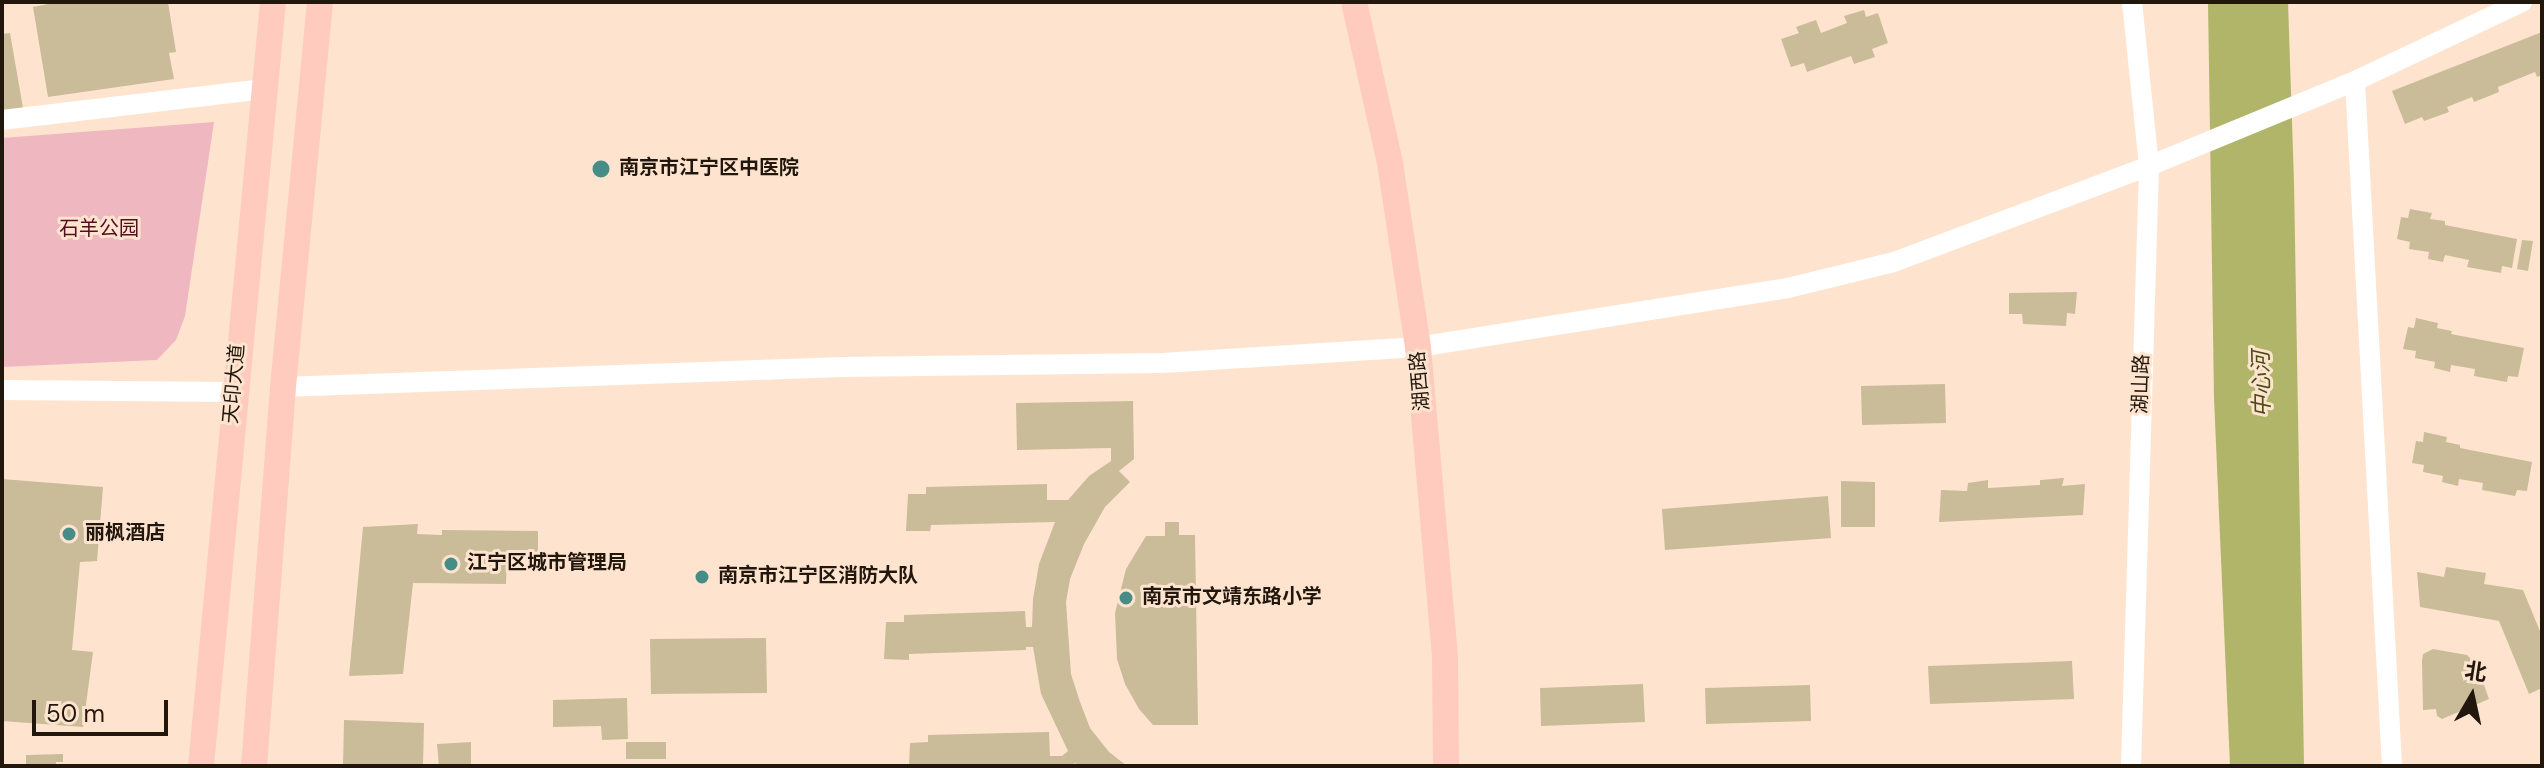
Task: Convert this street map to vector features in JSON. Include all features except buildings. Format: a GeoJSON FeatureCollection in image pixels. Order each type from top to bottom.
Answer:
{"type":"FeatureCollection","features":[{"type":"Feature","properties":{"kind":"main road","name":"天印大道"},"geometry":{"type":"LineString","coordinates":[[201,766],[273,2]]}},
{"type":"Feature","properties":{"kind":"main road"},"geometry":{"type":"LineString","coordinates":[[254,766],[283,387],[320,2]]}},
{"type":"Feature","properties":{"kind":"main road","name":"湖西路"},"geometry":{"type":"LineString","coordinates":[[1354,2],[1390,163],[1418,347],[1445,657],[1446,766]]}},
{"type":"Feature","properties":{"kind":"street","name":"湖山路"},"geometry":{"type":"LineString","coordinates":[[2131,766],[2149,166],[2132,2]]}},
{"type":"Feature","properties":{"kind":"street"},"geometry":{"type":"LineString","coordinates":[[283,387],[842,367],[1162,363],[1418,347],[1788,288],[1894,262],[2149,166],[2355,81],[2522,2]]}},
{"type":"Feature","properties":{"kind":"street"},"geometry":{"type":"LineString","coordinates":[[2355,81],[2392,766]]}},
{"type":"Feature","properties":{"kind":"street"},"geometry":{"type":"LineString","coordinates":[[2,120],[264,89]]}},
{"type":"Feature","properties":{"kind":"street"},"geometry":{"type":"LineString","coordinates":[[2,390],[234,392]]}},
{"type":"Feature","properties":{"kind":"green space","name":"石羊公园"},"geometry":{"type":"Polygon","coordinates":[[[214,122],[185,316],[176,340],[157,360],[2,367],[2,138],[214,122]]]}},
{"type":"Feature","properties":{"kind":"water","name":"中心河"},"geometry":{"type":"Polygon","coordinates":[[[2208,2],[2288,2],[2304,766],[2230,766],[2214,398],[2208,2]]]}},
{"type":"Feature","properties":{"kind":"place","name":"南京市江宁区中医院"},"geometry":{"type":"Point","coordinates":[601,169]}},
{"type":"Feature","properties":{"kind":"place","name":"丽枫酒店"},"geometry":{"type":"Point","coordinates":[69,534]}},
{"type":"Feature","properties":{"kind":"place","name":"江宁区城市管理局"},"geometry":{"type":"Point","coordinates":[451,564]}},
{"type":"Feature","properties":{"kind":"place","name":"南京市江宁区消防大队"},"geometry":{"type":"Point","coordinates":[702,577]}},
{"type":"Feature","properties":{"kind":"place","name":"南京市文靖东路小学"},"geometry":{"type":"Point","coordinates":[1126,598]}}]}
